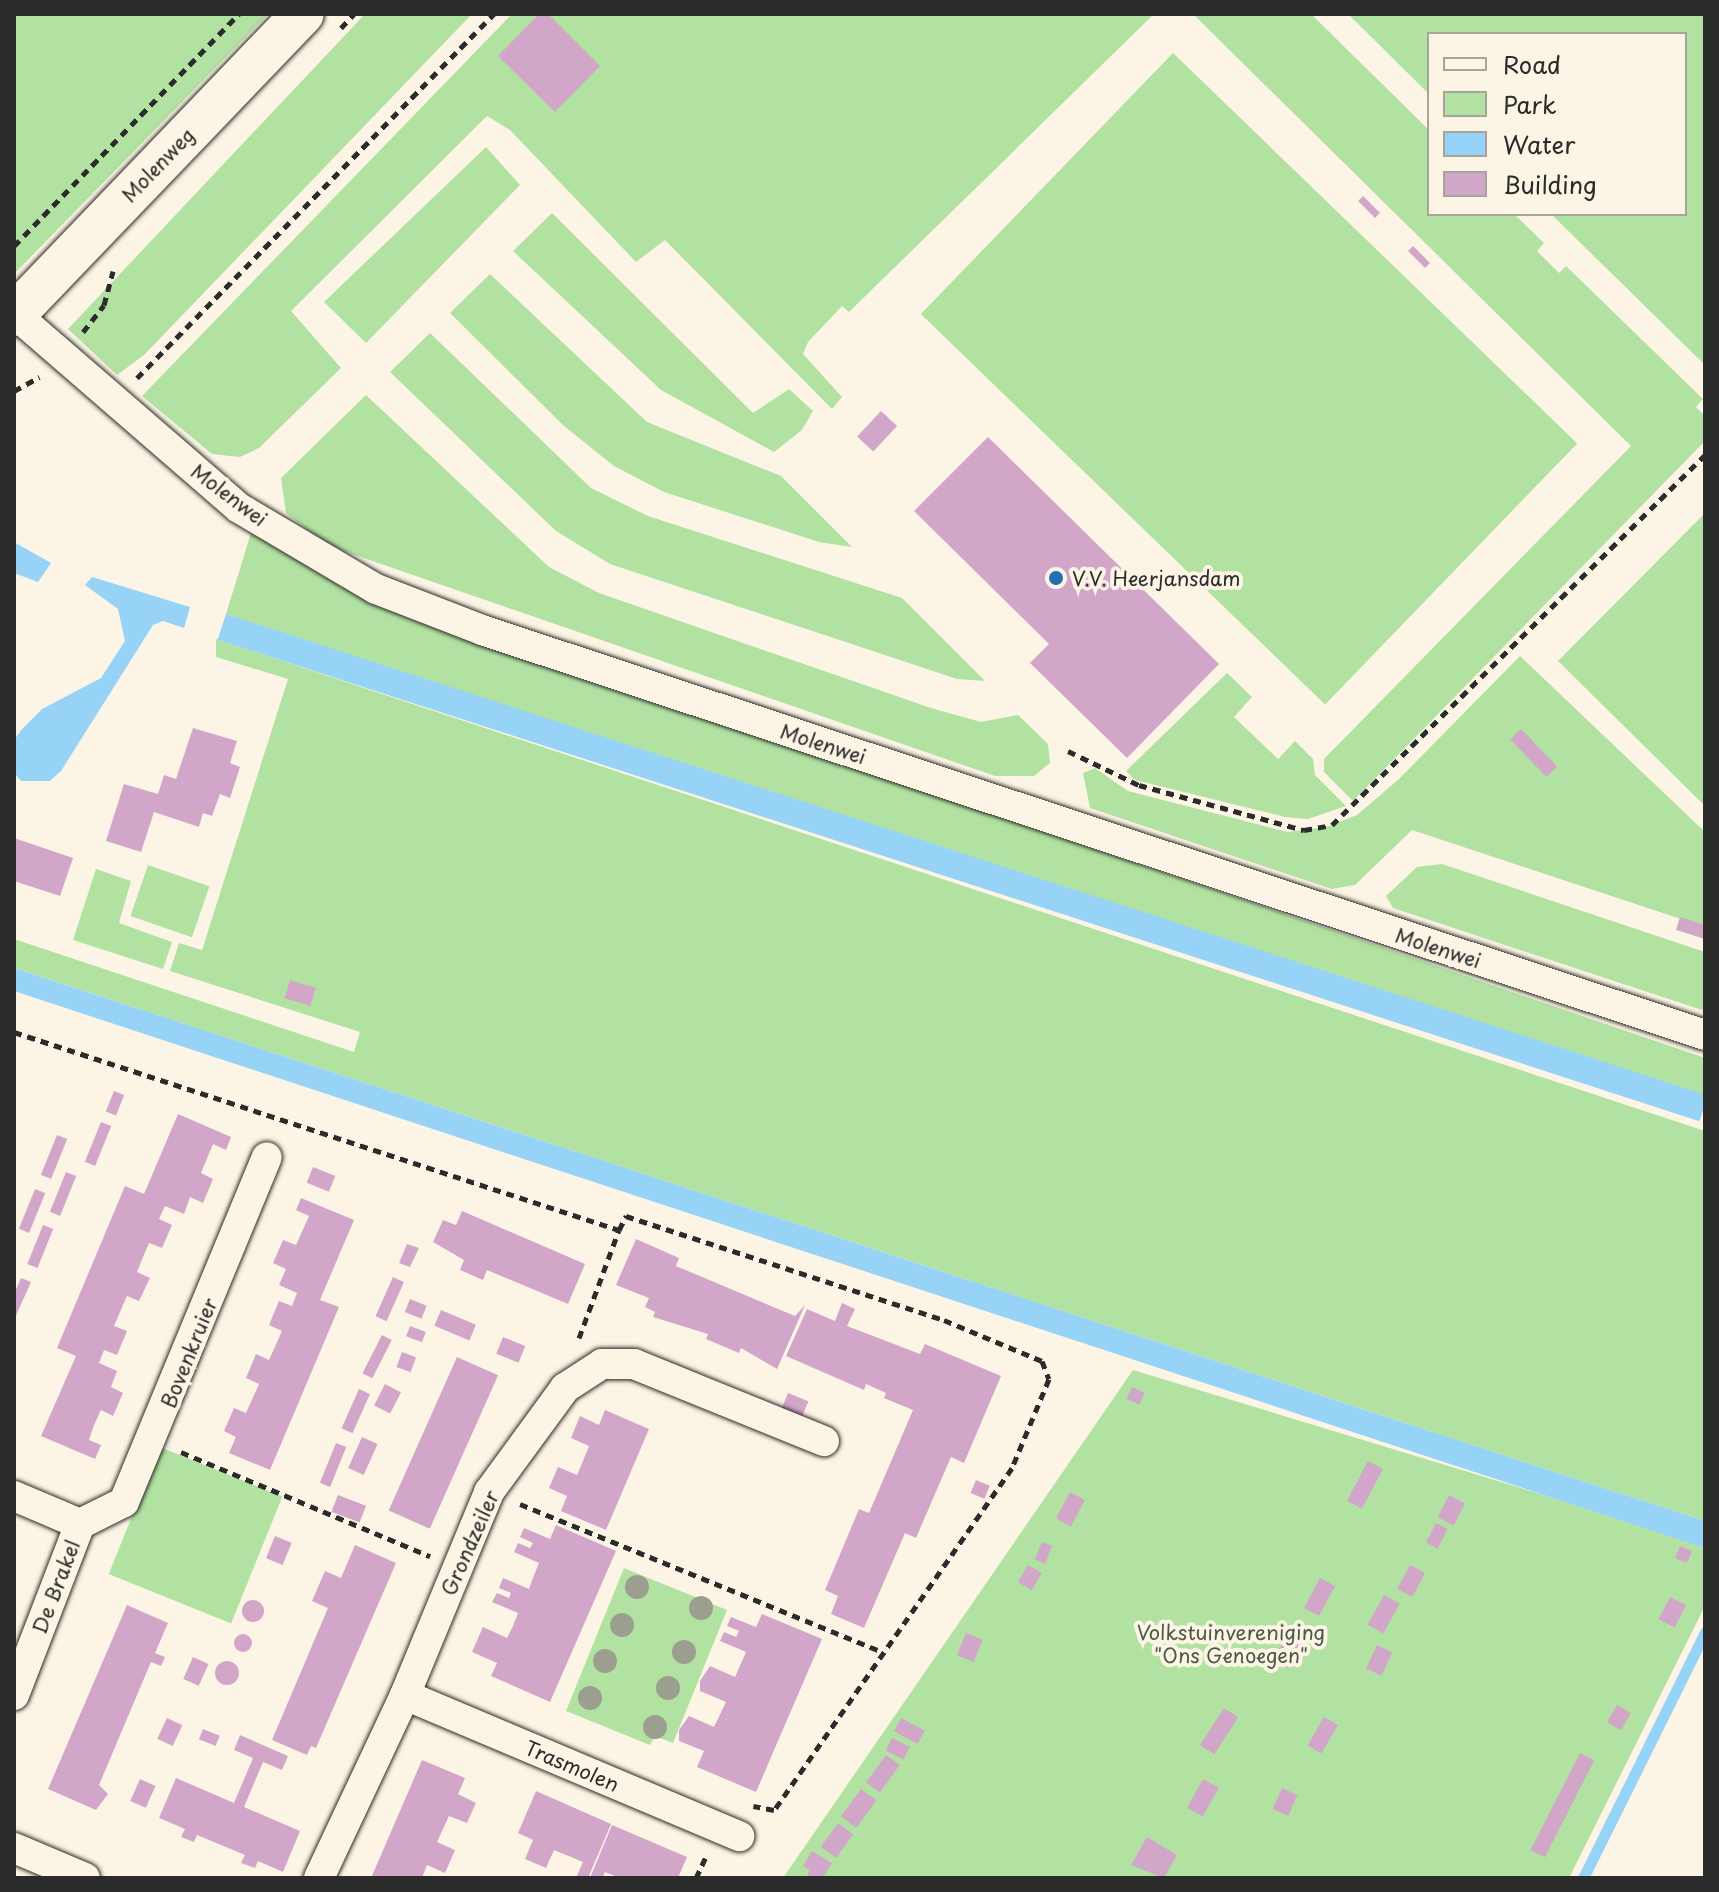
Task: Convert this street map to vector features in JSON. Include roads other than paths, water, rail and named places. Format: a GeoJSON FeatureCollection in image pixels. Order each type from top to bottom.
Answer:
{"type":"FeatureCollection","features":[{"type":"Feature","properties":{"kind":"main road","name":"Molenweg"},"geometry":{"type":"LineString","coordinates":[[14,314],[303,14]]}},
{"type":"Feature","properties":{"kind":"street","name":"Molenwei"},"geometry":{"type":"LineString","coordinates":[[14,314],[239,508],[376,589],[482,630],[1705,1035]]}},
{"type":"Feature","properties":{"kind":"street","name":"Bovenkruier"},"geometry":{"type":"LineString","coordinates":[[80,1524],[124,1502],[154,1441],[267,1157]]}},
{"type":"Feature","properties":{"kind":"street","name":"Grondzeiler"},"geometry":{"type":"LineString","coordinates":[[319,1878],[405,1695],[489,1492],[565,1388],[602,1364],[634,1364],[824,1441]]}},
{"type":"Feature","properties":{"kind":"street"},"geometry":{"type":"LineString","coordinates":[[14,1496],[80,1524]]}},
{"type":"Feature","properties":{"kind":"street","name":"De Brakel"},"geometry":{"type":"LineString","coordinates":[[14,1695],[80,1524]]}},
{"type":"Feature","properties":{"kind":"street","name":"Trasmolen"},"geometry":{"type":"LineString","coordinates":[[405,1695],[739,1836]]}},
{"type":"Feature","properties":{"kind":"street"},"geometry":{"type":"LineString","coordinates":[[14,1848],[85,1878]]}},
{"type":"Feature","properties":{"kind":"water"},"geometry":{"type":"Polygon","coordinates":[[[14,542],[51,563],[38,582],[14,573],[14,542]]]}},
{"type":"Feature","properties":{"kind":"water"},"geometry":{"type":"Polygon","coordinates":[[[92,577],[190,607],[184,628],[163,621],[153,625],[61,771],[50,781],[21,781],[14,773],[14,740],[22,729],[42,709],[101,678],[125,641],[118,609],[85,585],[92,577]]]}},
{"type":"Feature","properties":{"kind":"water"},"geometry":{"type":"Polygon","coordinates":[[[226,614],[1705,1095],[1699,1121],[218,640],[226,614]]]}},
{"type":"Feature","properties":{"kind":"water"},"geometry":{"type":"Polygon","coordinates":[[[14,968],[1705,1521],[1705,1548],[14,991],[14,968]]]}},
{"type":"Feature","properties":{"kind":"waterway"},"geometry":{"type":"LineString","coordinates":[[1583,1878],[1705,1632]]}},
{"type":"Feature","properties":{"kind":"place","name":"V.V. Heerjansdam"},"geometry":{"type":"Point","coordinates":[1056,578]}},
{"type":"Feature","properties":{"kind":"park label","name":"Volkstuinvereniging \"Ons Genoegen\""},"geometry":{"type":"Point","coordinates":[1231,1644]}}]}
